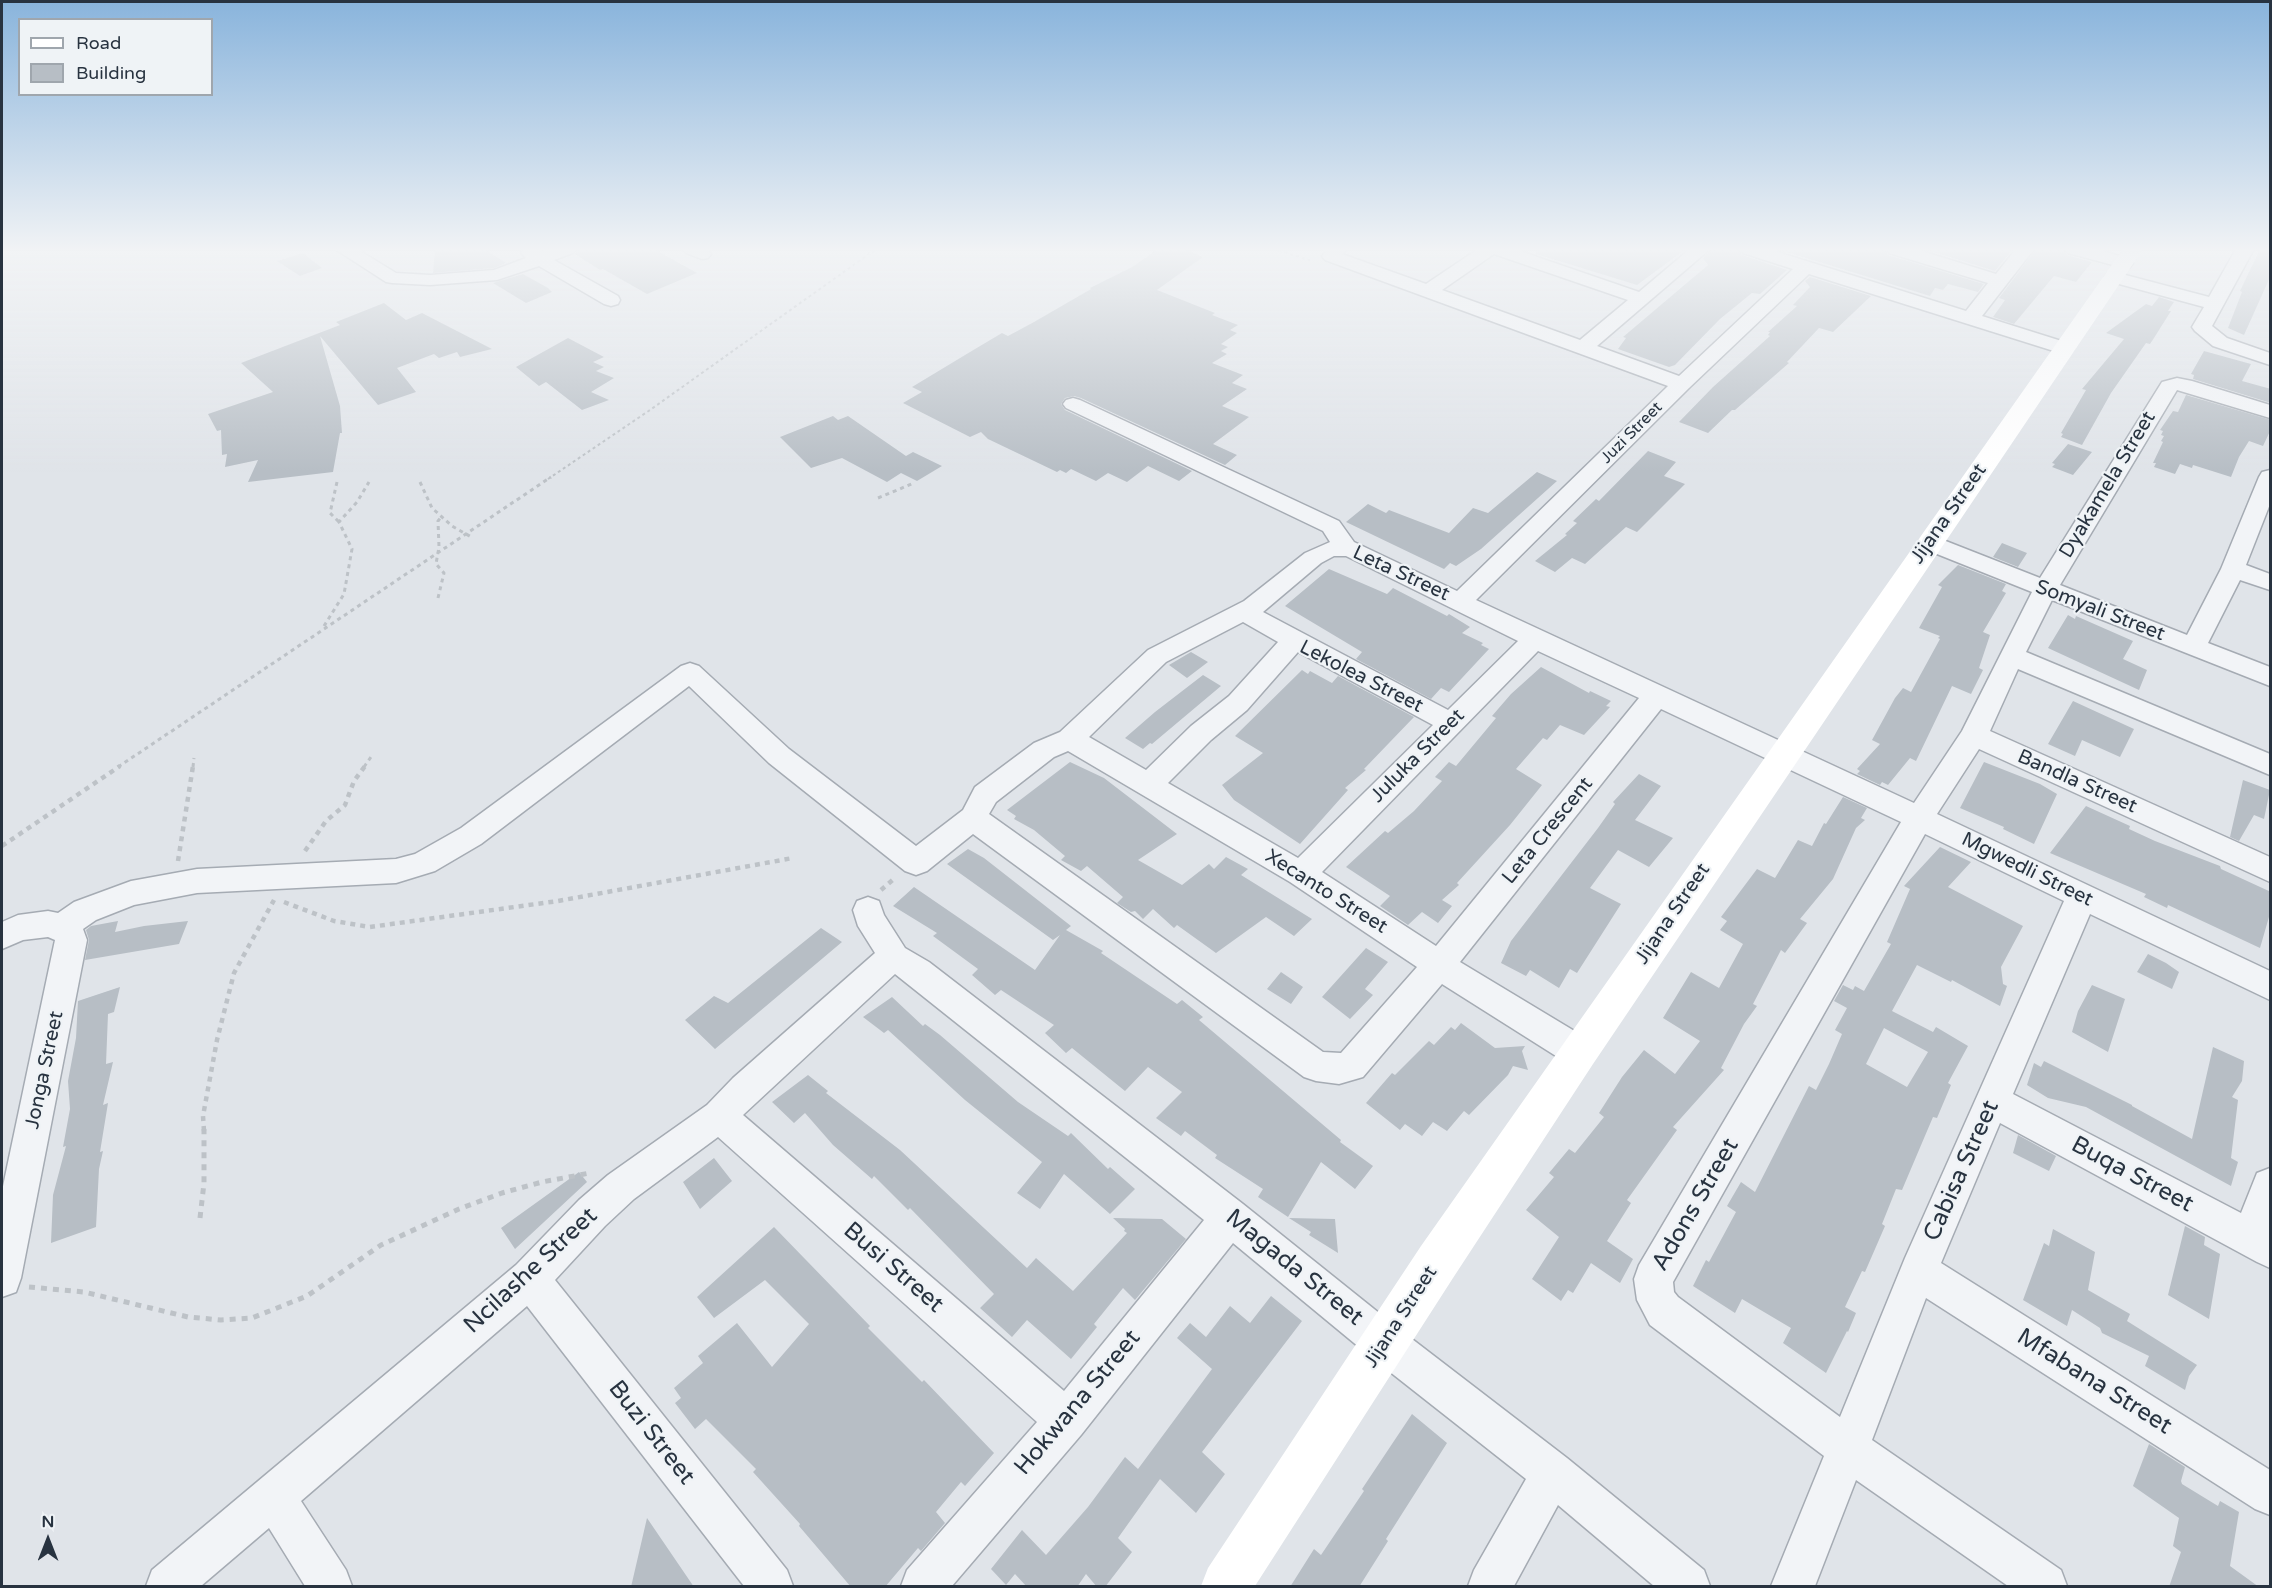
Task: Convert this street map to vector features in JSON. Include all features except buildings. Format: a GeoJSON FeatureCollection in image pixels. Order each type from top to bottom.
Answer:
{"type":"FeatureCollection","features":[{"type":"Feature","properties":{"kind":"street"},"geometry":{"type":"LineString","coordinates":[[1517,323],[1682,384]]}},
{"type":"Feature","properties":{"kind":"street"},"geometry":{"type":"LineString","coordinates":[[1584,347],[1613,323]]}},
{"type":"Feature","properties":{"kind":"street","name":"Juzi Street"},"geometry":{"type":"LineString","coordinates":[[1461,602],[1746,323]]}},
{"type":"Feature","properties":{"kind":"street"},"geometry":{"type":"LineString","coordinates":[[1986,323],[2064,348]]}},
{"type":"Feature","properties":{"kind":"street","name":"Jijana Street"},"geometry":{"type":"LineString","coordinates":[[1226,1587],[1385,1342],[1579,1052],[2082,323]]}},
{"type":"Feature","properties":{"kind":"street"},"geometry":{"type":"LineString","coordinates":[[2204,323],[2202,327],[2205,331],[2220,342],[2271,359]]}},
{"type":"Feature","properties":{"kind":"street","name":"Dyakamela Street"},"geometry":{"type":"LineString","coordinates":[[1974,735],[2045,590],[2164,391],[2169,386],[2177,384],[2271,412]]}},
{"type":"Feature","properties":{"kind":"street"},"geometry":{"type":"LineString","coordinates":[[1073,404],[1331,526],[1346,548]]}},
{"type":"Feature","properties":{"kind":"street"},"geometry":{"type":"LineString","coordinates":[[2193,647],[2232,569],[2271,477]]}},
{"type":"Feature","properties":{"kind":"street","name":"Somyali Street"},"geometry":{"type":"LineString","coordinates":[[1929,543],[2271,677]]}},
{"type":"Feature","properties":{"kind":"street","name":"Leta Street"},"geometry":{"type":"LineString","coordinates":[[916,863],[973,818],[985,795],[1000,782],[1044,750],[1070,739],[1157,656],[1253,607],[1312,558],[1329,549],[1346,548],[1783,755]]}},
{"type":"Feature","properties":{"kind":"street"},"geometry":{"type":"LineString","coordinates":[[2232,569],[2271,582]]}},
{"type":"Feature","properties":{"kind":"street"},"geometry":{"type":"LineString","coordinates":[[1243,612],[1294,640]]}},
{"type":"Feature","properties":{"kind":"street","name":"Juluka Street"},"geometry":{"type":"LineString","coordinates":[[1301,874],[1535,639]]}},
{"type":"Feature","properties":{"kind":"street","name":"Lekolea Street"},"geometry":{"type":"LineString","coordinates":[[1149,785],[1201,733],[1238,703],[1294,640],[1451,723]]}},
{"type":"Feature","properties":{"kind":"street"},"geometry":{"type":"LineString","coordinates":[[2012,656],[2271,765]]}},
{"type":"Feature","properties":{"kind":"street"},"geometry":{"type":"LineString","coordinates":[[2,936],[33,925],[57,924],[63,927],[85,910],[131,893],[172,885],[197,881],[283,887],[396,871],[424,863],[471,836],[690,672],[778,756],[916,863]]}},
{"type":"Feature","properties":{"kind":"street","name":"Leta Crescent"},"geometry":{"type":"LineString","coordinates":[[1439,965],[1656,696]]}},
{"type":"Feature","properties":{"kind":"street"},"geometry":{"type":"LineString","coordinates":[[1919,818],[1974,735]]}},
{"type":"Feature","properties":{"kind":"street","name":"Bandla Street"},"geometry":{"type":"LineString","coordinates":[[1974,735],[2271,870]]}},
{"type":"Feature","properties":{"kind":"street","name":"Xecanto Street"},"geometry":{"type":"LineString","coordinates":[[1070,739],[1301,874],[1439,965],[1579,1052]]}},
{"type":"Feature","properties":{"kind":"street","name":"Mgwedli Street"},"geometry":{"type":"LineString","coordinates":[[1783,755],[2271,986]]}},
{"type":"Feature","properties":{"kind":"street"},"geometry":{"type":"LineString","coordinates":[[973,818],[1316,1066],[1324,1069],[1350,1066],[1439,965]]}},
{"type":"Feature","properties":{"kind":"street","name":"Adons Street"},"geometry":{"type":"LineString","coordinates":[[1919,818],[1653,1279],[1653,1289],[1656,1300],[1664,1311],[1848,1449],[2045,1587]]}},
{"type":"Feature","properties":{"kind":"street","name":"Cabisa Street"},"geometry":{"type":"LineString","coordinates":[[1793,1587],[1918,1271],[2082,896]]}},
{"type":"Feature","properties":{"kind":"street"},"geometry":{"type":"LineString","coordinates":[[868,910],[869,917],[894,957]]}},
{"type":"Feature","properties":{"kind":"street","name":"Jonga Street"},"geometry":{"type":"LineString","coordinates":[[13,1282],[71,940],[69,932],[63,927]]}},
{"type":"Feature","properties":{"kind":"street","name":"Ncilashe Street"},"geometry":{"type":"LineString","coordinates":[[168,1587],[530,1280],[592,1213],[646,1169],[719,1116],[745,1089],[878,968],[894,957]]}},
{"type":"Feature","properties":{"kind":"street","name":"Magada Street"},"geometry":{"type":"LineString","coordinates":[[894,957],[928,980],[1230,1216],[1552,1473],[1688,1587]]}},
{"type":"Feature","properties":{"kind":"street","name":"Buqa Street"},"geometry":{"type":"LineString","coordinates":[[1992,1101],[2260,1243]]}},
{"type":"Feature","properties":{"kind":"street","name":"Busi Street"},"geometry":{"type":"LineString","coordinates":[[719,1116],[1066,1420]]}},
{"type":"Feature","properties":{"kind":"street"},"geometry":{"type":"LineString","coordinates":[[2260,1243],[2271,1185]]}},
{"type":"Feature","properties":{"kind":"street","name":"Hokwana Street"},"geometry":{"type":"LineString","coordinates":[[923,1587],[1066,1420],[1230,1216]]}},
{"type":"Feature","properties":{"kind":"street","name":"Mfabana Street"},"geometry":{"type":"LineString","coordinates":[[1918,1271],[2271,1494]]}},
{"type":"Feature","properties":{"kind":"street","name":"Buzi Street"},"geometry":{"type":"LineString","coordinates":[[530,1280],[771,1587]]}},
{"type":"Feature","properties":{"kind":"street"},"geometry":{"type":"LineString","coordinates":[[1490,1587],[1552,1473]]}},
{"type":"Feature","properties":{"kind":"street"},"geometry":{"type":"LineString","coordinates":[[274,1496],[330,1587]]}},
{"type":"Feature","properties":{"kind":"path"},"geometry":{"type":"LineString","coordinates":[[2,846],[324,628],[466,535],[650,410],[772,323]]}},
{"type":"Feature","properties":{"kind":"path"},"geometry":{"type":"LineString","coordinates":[[339,522],[357,502],[369,482]]}},
{"type":"Feature","properties":{"kind":"path"},"geometry":{"type":"LineString","coordinates":[[324,628],[344,594],[352,549],[339,522],[330,513],[337,483]]}},
{"type":"Feature","properties":{"kind":"path"},"geometry":{"type":"LineString","coordinates":[[420,483],[432,508],[473,538]]}},
{"type":"Feature","properties":{"kind":"path"},"geometry":{"type":"LineString","coordinates":[[878,498],[914,483]]}},
{"type":"Feature","properties":{"kind":"path"},"geometry":{"type":"LineString","coordinates":[[438,598],[444,573],[436,564],[438,521],[442,516]]}},
{"type":"Feature","properties":{"kind":"path"},"geometry":{"type":"LineString","coordinates":[[200,1218],[205,1161],[203,1116],[217,1040],[234,973],[311,839],[326,821],[345,805],[354,781],[371,757]]}},
{"type":"Feature","properties":{"kind":"path"},"geometry":{"type":"LineString","coordinates":[[172,885],[184,829],[194,758]]}},
{"type":"Feature","properties":{"kind":"path"},"geometry":{"type":"LineString","coordinates":[[283,887],[334,921],[370,927],[558,901],[793,858]]}},
{"type":"Feature","properties":{"kind":"path"},"geometry":{"type":"LineString","coordinates":[[868,910],[879,892],[916,863]]}},
{"type":"Feature","properties":{"kind":"path"},"geometry":{"type":"LineString","coordinates":[[269,896],[283,887]]}},
{"type":"Feature","properties":{"kind":"path"},"geometry":{"type":"LineString","coordinates":[[13,1282],[84,1292],[188,1317],[221,1320],[252,1318],[307,1296],[381,1245],[480,1200],[542,1182],[598,1172],[646,1169]]}}]}
